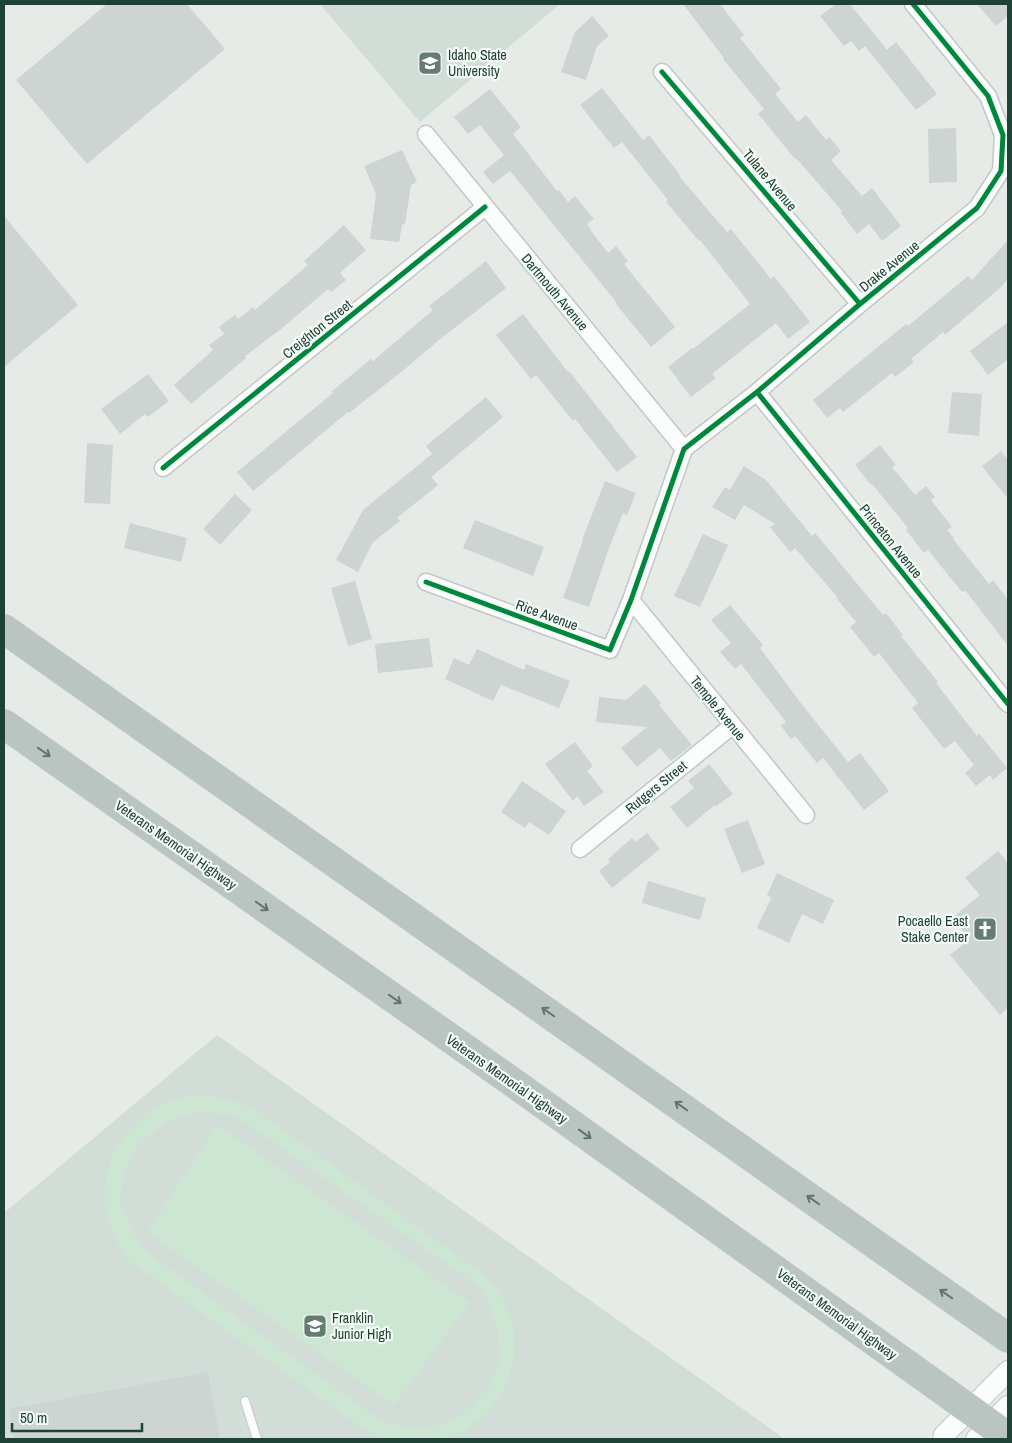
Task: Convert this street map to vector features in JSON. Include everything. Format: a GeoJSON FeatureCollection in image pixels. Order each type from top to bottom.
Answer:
{"type":"FeatureCollection","features":[{"type":"Feature","properties":{"kind":"highway"},"geometry":{"type":"LineString","coordinates":[[4,629],[1008,1338]]}},
{"type":"Feature","properties":{"kind":"highway","name":"Veterans Memorial Highway"},"geometry":{"type":"LineString","coordinates":[[4,724],[503,1075],[1008,1437]]}},
{"type":"Feature","properties":{"kind":"street","name":"Drake Avenue"},"geometry":{"type":"LineString","coordinates":[[684,449],[757,392],[977,208],[1001,171],[1004,134],[988,96],[913,4]]}},
{"type":"Feature","properties":{"kind":"street","name":"Tulane Avenue"},"geometry":{"type":"LineString","coordinates":[[662,72],[860,304]]}},
{"type":"Feature","properties":{"kind":"street","name":"Dartmouth Avenue"},"geometry":{"type":"LineString","coordinates":[[426,134],[684,449]]}},
{"type":"Feature","properties":{"kind":"street","name":"Creighton Street"},"geometry":{"type":"LineString","coordinates":[[163,468],[485,207]]}},
{"type":"Feature","properties":{"kind":"street","name":"Princeton Avenue"},"geometry":{"type":"LineString","coordinates":[[757,392],[1008,704]]}},
{"type":"Feature","properties":{"kind":"street"},"geometry":{"type":"LineString","coordinates":[[631,600],[684,449]]}},
{"type":"Feature","properties":{"kind":"street","name":"Rice Avenue"},"geometry":{"type":"LineString","coordinates":[[426,582],[610,650],[631,600]]}},
{"type":"Feature","properties":{"kind":"street","name":"Temple Avenue"},"geometry":{"type":"LineString","coordinates":[[631,600],[806,815]]}},
{"type":"Feature","properties":{"kind":"street","name":"Rutgers Street"},"geometry":{"type":"LineString","coordinates":[[580,849],[732,726]]}},
{"type":"Feature","properties":{"kind":"street"},"geometry":{"type":"LineString","coordinates":[[943,1439],[944,1434],[1008,1372]]}},
{"type":"Feature","properties":{"kind":"street"},"geometry":{"type":"LineString","coordinates":[[976,1439],[1008,1406]]}},
{"type":"Feature","properties":{"kind":"lane"},"geometry":{"type":"LineString","coordinates":[[245,1402],[257,1439]]}},
{"type":"Feature","properties":{"kind":"shaded area","name":"Idaho State University"},"geometry":{"type":"Polygon","coordinates":[[[320,4],[560,4],[420,122],[320,4]]]}},
{"type":"Feature","properties":{"kind":"shaded area","name":"Franklin Junior High"},"geometry":{"type":"Polygon","coordinates":[[[217,1035],[785,1439],[4,1439],[4,1213],[217,1035]]]}},
{"type":"Feature","properties":{"kind":"green space"},"geometry":{"type":"Polygon","coordinates":[[[187,1096],[208,1096],[226,1099],[253,1108],[483,1274],[501,1294],[513,1324],[515,1355],[506,1385],[490,1411],[465,1431],[442,1439],[382,1438],[362,1428],[127,1259],[114,1236],[105,1208],[105,1182],[113,1153],[130,1130],[154,1108],[187,1096]],[[197,1112],[167,1121],[137,1145],[124,1172],[120,1201],[132,1231],[147,1252],[385,1423],[423,1429],[452,1421],[472,1406],[490,1386],[500,1361],[498,1332],[490,1305],[478,1286],[249,1125],[230,1114],[197,1112]]]}},
{"type":"Feature","properties":{"kind":"green space"},"geometry":{"type":"Polygon","coordinates":[[[218,1125],[470,1303],[394,1405],[147,1232],[218,1125]]]}},
{"type":"Feature","properties":{"kind":"building"},"geometry":{"type":"Polygon","coordinates":[[[107,4],[187,4],[225,49],[87,164],[16,80],[107,4]]]}},
{"type":"Feature","properties":{"kind":"building"},"geometry":{"type":"Polygon","coordinates":[[[683,4],[720,4],[744,35],[740,38],[781,89],[775,94],[798,122],[806,115],[826,140],[829,137],[841,151],[831,160],[862,196],[872,188],[901,226],[882,241],[869,224],[857,234],[841,213],[842,211],[758,114],[764,109],[723,59],[683,4]]]}},
{"type":"Feature","properties":{"kind":"building"},"geometry":{"type":"Polygon","coordinates":[[[836,4],[850,4],[887,50],[896,42],[937,94],[916,110],[865,46],[859,51],[851,41],[844,46],[820,16],[836,4]]]}},
{"type":"Feature","properties":{"kind":"building"},"geometry":{"type":"Polygon","coordinates":[[[977,4],[1008,4],[1008,16],[996,26],[977,4]]]}},
{"type":"Feature","properties":{"kind":"building"},"geometry":{"type":"Polygon","coordinates":[[[592,16],[609,36],[597,46],[586,80],[561,72],[575,32],[592,16]]]}},
{"type":"Feature","properties":{"kind":"building"},"geometry":{"type":"Polygon","coordinates":[[[602,88],[643,140],[649,135],[679,176],[727,232],[731,229],[771,279],[774,276],[810,322],[788,339],[776,323],[712,374],[716,378],[691,397],[668,367],[750,304],[700,240],[666,202],[668,200],[622,142],[614,148],[580,105],[602,88]]]}},
{"type":"Feature","properties":{"kind":"building"},"geometry":{"type":"Polygon","coordinates":[[[490,89],[521,127],[513,134],[557,191],[559,190],[568,202],[575,196],[594,219],[587,224],[591,231],[608,253],[616,246],[628,261],[624,264],[675,327],[651,347],[510,171],[493,184],[483,172],[504,155],[480,125],[468,134],[454,117],[490,89]]]}},
{"type":"Feature","properties":{"kind":"building"},"geometry":{"type":"Polygon","coordinates":[[[956,128],[957,182],[929,183],[928,129],[956,128]]]}},
{"type":"Feature","properties":{"kind":"building"},"geometry":{"type":"Polygon","coordinates":[[[402,150],[417,182],[411,185],[405,224],[402,225],[399,242],[370,239],[376,194],[364,166],[402,150]]]}},
{"type":"Feature","properties":{"kind":"building"},"geometry":{"type":"Polygon","coordinates":[[[4,216],[78,305],[4,367],[4,216]]]}},
{"type":"Feature","properties":{"kind":"building"},"geometry":{"type":"Polygon","coordinates":[[[344,225],[366,250],[340,273],[346,280],[331,292],[328,289],[281,329],[245,356],[246,358],[191,404],[174,385],[213,350],[209,345],[224,334],[219,327],[235,315],[238,319],[253,307],[255,310],[308,265],[304,261],[344,225]]]}},
{"type":"Feature","properties":{"kind":"building"},"geometry":{"type":"Polygon","coordinates":[[[1008,240],[1008,279],[1001,287],[945,335],[943,332],[911,359],[914,362],[895,377],[892,373],[843,412],[840,408],[827,418],[813,400],[906,324],[908,326],[968,276],[972,280],[1008,240]]]}},
{"type":"Feature","properties":{"kind":"building"},"geometry":{"type":"Polygon","coordinates":[[[486,261],[506,288],[348,412],[253,491],[237,472],[371,359],[373,361],[433,310],[429,306],[486,261]]]}},
{"type":"Feature","properties":{"kind":"building"},"geometry":{"type":"Polygon","coordinates":[[[523,314],[637,457],[617,472],[575,419],[573,421],[536,375],[531,379],[496,335],[523,314]]]}},
{"type":"Feature","properties":{"kind":"building"},"geometry":{"type":"Polygon","coordinates":[[[1008,322],[1008,359],[988,375],[970,351],[1008,322]]]}},
{"type":"Feature","properties":{"kind":"building"},"geometry":{"type":"Polygon","coordinates":[[[148,374],[169,401],[148,417],[145,414],[120,434],[101,409],[148,374]]]}},
{"type":"Feature","properties":{"kind":"building"},"geometry":{"type":"Polygon","coordinates":[[[952,392],[982,394],[979,436],[948,433],[952,392]]]}},
{"type":"Feature","properties":{"kind":"building"},"geometry":{"type":"Polygon","coordinates":[[[486,397],[503,417],[431,477],[438,485],[397,518],[400,521],[373,542],[358,572],[336,560],[363,510],[432,454],[426,446],[486,397]]]}},
{"type":"Feature","properties":{"kind":"building"},"geometry":{"type":"Polygon","coordinates":[[[87,443],[113,445],[110,504],[84,503],[87,443]]]}},
{"type":"Feature","properties":{"kind":"building"},"geometry":{"type":"Polygon","coordinates":[[[880,445],[896,465],[892,467],[915,495],[926,486],[935,497],[931,500],[952,527],[947,530],[953,539],[989,584],[993,580],[1008,600],[1008,646],[965,590],[962,592],[928,550],[924,553],[906,530],[908,528],[855,465],[880,445]]]}},
{"type":"Feature","properties":{"kind":"building"},"geometry":{"type":"Polygon","coordinates":[[[1001,451],[1008,460],[1008,499],[982,466],[1001,451]]]}},
{"type":"Feature","properties":{"kind":"building"},"geometry":{"type":"Polygon","coordinates":[[[744,466],[766,480],[812,536],[815,533],[883,615],[886,613],[903,635],[901,636],[938,682],[936,683],[977,736],[979,733],[1007,768],[993,780],[990,775],[976,786],[965,773],[974,765],[955,741],[944,749],[912,708],[918,703],[879,653],[874,657],[850,627],[856,622],[838,598],[795,548],[790,552],[770,527],[775,524],[744,505],[735,520],[712,507],[725,487],[730,490],[744,466]]]}},
{"type":"Feature","properties":{"kind":"building"},"geometry":{"type":"Polygon","coordinates":[[[605,481],[636,493],[627,515],[623,513],[589,607],[563,598],[582,540],[605,481]]]}},
{"type":"Feature","properties":{"kind":"building"},"geometry":{"type":"Polygon","coordinates":[[[235,494],[252,510],[220,545],[203,529],[235,494]]]}},
{"type":"Feature","properties":{"kind":"building"},"geometry":{"type":"Polygon","coordinates":[[[475,520],[544,547],[533,576],[463,548],[475,520]]]}},
{"type":"Feature","properties":{"kind":"building"},"geometry":{"type":"Polygon","coordinates":[[[130,523],[187,538],[181,562],[124,548],[130,523]]]}},
{"type":"Feature","properties":{"kind":"building"},"geometry":{"type":"Polygon","coordinates":[[[703,534],[728,545],[700,607],[674,596],[703,534]]]}},
{"type":"Feature","properties":{"kind":"building"},"geometry":{"type":"Polygon","coordinates":[[[355,581],[372,639],[348,646],[331,588],[355,581]]]}},
{"type":"Feature","properties":{"kind":"building"},"geometry":{"type":"Polygon","coordinates":[[[730,605],[763,645],[760,648],[848,762],[860,753],[889,791],[864,810],[823,758],[817,763],[795,736],[791,739],[781,726],[786,722],[741,664],[735,669],[720,652],[731,643],[711,620],[730,605]]]}},
{"type":"Feature","properties":{"kind":"building"},"geometry":{"type":"Polygon","coordinates":[[[429,638],[433,667],[378,673],[375,644],[429,638]]]}},
{"type":"Feature","properties":{"kind":"building"},"geometry":{"type":"Polygon","coordinates":[[[477,649],[524,670],[526,664],[570,681],[559,708],[501,685],[493,701],[445,679],[454,658],[469,665],[477,649]]]}},
{"type":"Feature","properties":{"kind":"building"},"geometry":{"type":"Polygon","coordinates":[[[645,684],[661,703],[659,705],[692,745],[671,761],[660,748],[637,767],[621,748],[647,727],[596,722],[599,697],[626,700],[645,684]]]}},
{"type":"Feature","properties":{"kind":"building"},"geometry":{"type":"Polygon","coordinates":[[[575,742],[593,766],[587,771],[604,792],[584,806],[577,796],[573,801],[545,764],[575,742]]]}},
{"type":"Feature","properties":{"kind":"building"},"geometry":{"type":"Polygon","coordinates":[[[709,764],[733,794],[715,807],[715,805],[687,828],[670,807],[694,788],[688,781],[709,764]]]}},
{"type":"Feature","properties":{"kind":"building"},"geometry":{"type":"Polygon","coordinates":[[[522,781],[566,811],[549,835],[529,822],[525,828],[501,812],[522,781]]]}},
{"type":"Feature","properties":{"kind":"building"},"geometry":{"type":"Polygon","coordinates":[[[748,820],[765,864],[742,873],[724,829],[748,820]]]}},
{"type":"Feature","properties":{"kind":"building"},"geometry":{"type":"Polygon","coordinates":[[[647,833],[660,849],[612,888],[599,871],[610,862],[608,859],[632,838],[636,842],[647,833]]]}},
{"type":"Feature","properties":{"kind":"building","name":"Pocaello East Stake Center"},"geometry":{"type":"Polygon","coordinates":[[[998,851],[1008,863],[1008,1008],[1000,1015],[950,955],[970,939],[952,918],[980,895],[965,878],[998,851]]]}},
{"type":"Feature","properties":{"kind":"building"},"geometry":{"type":"Polygon","coordinates":[[[777,873],[834,900],[823,924],[802,914],[789,943],[757,928],[771,898],[767,895],[777,873]]]}},
{"type":"Feature","properties":{"kind":"building"},"geometry":{"type":"Polygon","coordinates":[[[648,881],[706,898],[700,920],[642,903],[648,881]]]}},
{"type":"Feature","properties":{"kind":"building"},"geometry":{"type":"Polygon","coordinates":[[[208,1372],[220,1439],[14,1439],[9,1409],[208,1372]]]}},
{"type":"Feature","properties":{"kind":"cycle path"},"geometry":{"type":"LineString","coordinates":[[426,582],[610,650],[631,600],[684,449],[757,392],[977,208],[1001,171],[1003,135],[988,96],[913,4]]}},
{"type":"Feature","properties":{"kind":"cycle path"},"geometry":{"type":"LineString","coordinates":[[662,72],[860,304]]}},
{"type":"Feature","properties":{"kind":"cycle path"},"geometry":{"type":"LineString","coordinates":[[163,468],[485,207]]}},
{"type":"Feature","properties":{"kind":"cycle path"},"geometry":{"type":"LineString","coordinates":[[757,392],[1008,704]]}},
{"type":"Feature","properties":{"kind":"place","name":"Idaho State University"},"geometry":{"type":"Point","coordinates":[430,63]}},
{"type":"Feature","properties":{"kind":"place","name":"Pocaello East Stake Center"},"geometry":{"type":"Point","coordinates":[985,929]}},
{"type":"Feature","properties":{"kind":"place","name":"Franklin Junior High"},"geometry":{"type":"Point","coordinates":[315,1326]}}]}
